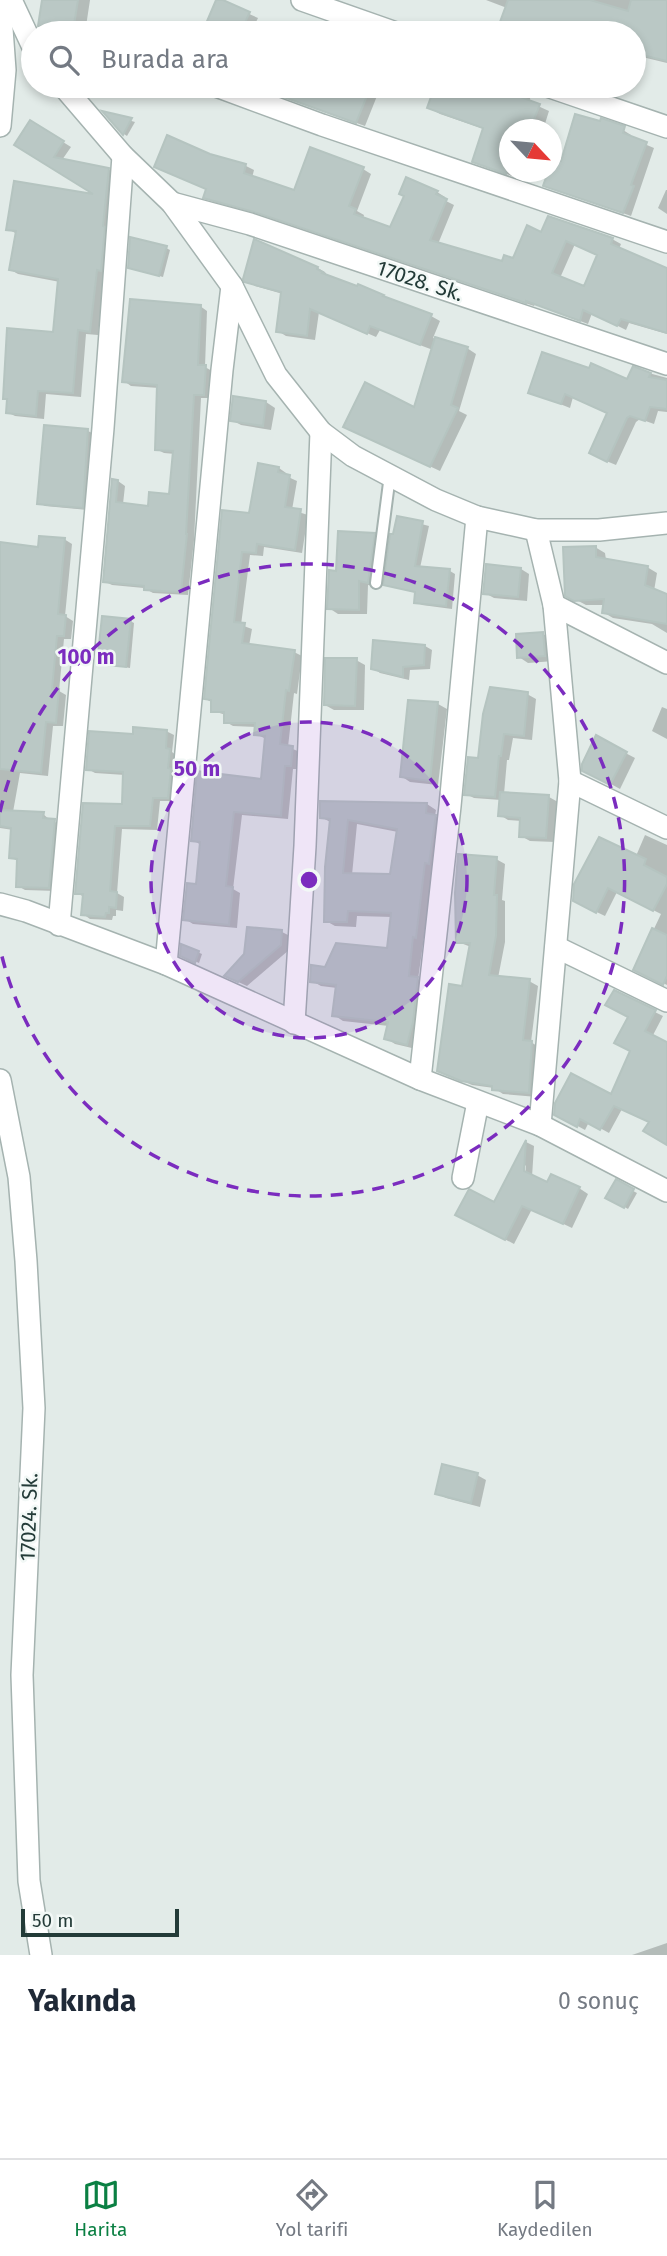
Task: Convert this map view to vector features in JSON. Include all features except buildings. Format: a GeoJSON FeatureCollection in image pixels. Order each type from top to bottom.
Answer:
{"type":"FeatureCollection","features":[{"type":"Feature","properties":{"kind":"street"},"geometry":{"type":"LineString","coordinates":[[11,0],[21,21]]}},
{"type":"Feature","properties":{"kind":"street"},"geometry":{"type":"LineString","coordinates":[[302,0],[362,21]]}},
{"type":"Feature","properties":{"kind":"street"},"geometry":{"type":"LineString","coordinates":[[0,1],[5,70],[0,126]]}},
{"type":"Feature","properties":{"kind":"street"},"geometry":{"type":"LineString","coordinates":[[73,98],[123,156],[172,203],[232,286],[276,375],[321,432],[353,456],[436,500],[477,517],[536,530],[599,530],[667,523]]}},
{"type":"Feature","properties":{"kind":"street"},"geometry":{"type":"LineString","coordinates":[[249,98],[667,242]]}},
{"type":"Feature","properties":{"kind":"street"},"geometry":{"type":"LineString","coordinates":[[582,98],[667,127]]}},
{"type":"Feature","properties":{"kind":"street"},"geometry":{"type":"LineString","coordinates":[[59,925],[103,428],[123,156]]}},
{"type":"Feature","properties":{"kind":"street","name":"17028. Sk."},"geometry":{"type":"LineString","coordinates":[[172,203],[263,229],[667,364]]}},
{"type":"Feature","properties":{"kind":"street"},"geometry":{"type":"LineString","coordinates":[[166,964],[232,286]]}},
{"type":"Feature","properties":{"kind":"street"},"geometry":{"type":"LineString","coordinates":[[294,1023],[305,846],[321,432]]}},
{"type":"Feature","properties":{"kind":"street"},"geometry":{"type":"LineString","coordinates":[[420,1079],[452,792],[477,517]]}},
{"type":"Feature","properties":{"kind":"street"},"geometry":{"type":"LineString","coordinates":[[536,530],[554,605],[570,781],[540,1125]]}},
{"type":"Feature","properties":{"kind":"street"},"geometry":{"type":"LineString","coordinates":[[554,605],[667,663]]}},
{"type":"Feature","properties":{"kind":"street"},"geometry":{"type":"LineString","coordinates":[[570,781],[667,828]]}},
{"type":"Feature","properties":{"kind":"street"},"geometry":{"type":"LineString","coordinates":[[0,904],[26,911],[166,964],[420,1079],[540,1125],[667,1191]]}},
{"type":"Feature","properties":{"kind":"street"},"geometry":{"type":"LineString","coordinates":[[556,947],[667,1001]]}},
{"type":"Feature","properties":{"kind":"street","name":"17024. Sk."},"geometry":{"type":"LineString","coordinates":[[0,1080],[19,1177],[33,1394],[22,1675],[29,1881],[41,1955]]}},
{"type":"Feature","properties":{"kind":"street"},"geometry":{"type":"LineString","coordinates":[[463,1178],[478,1102]]}},
{"type":"Feature","properties":{"kind":"lane"},"geometry":{"type":"LineString","coordinates":[[376,583],[390,475]]}}]}
